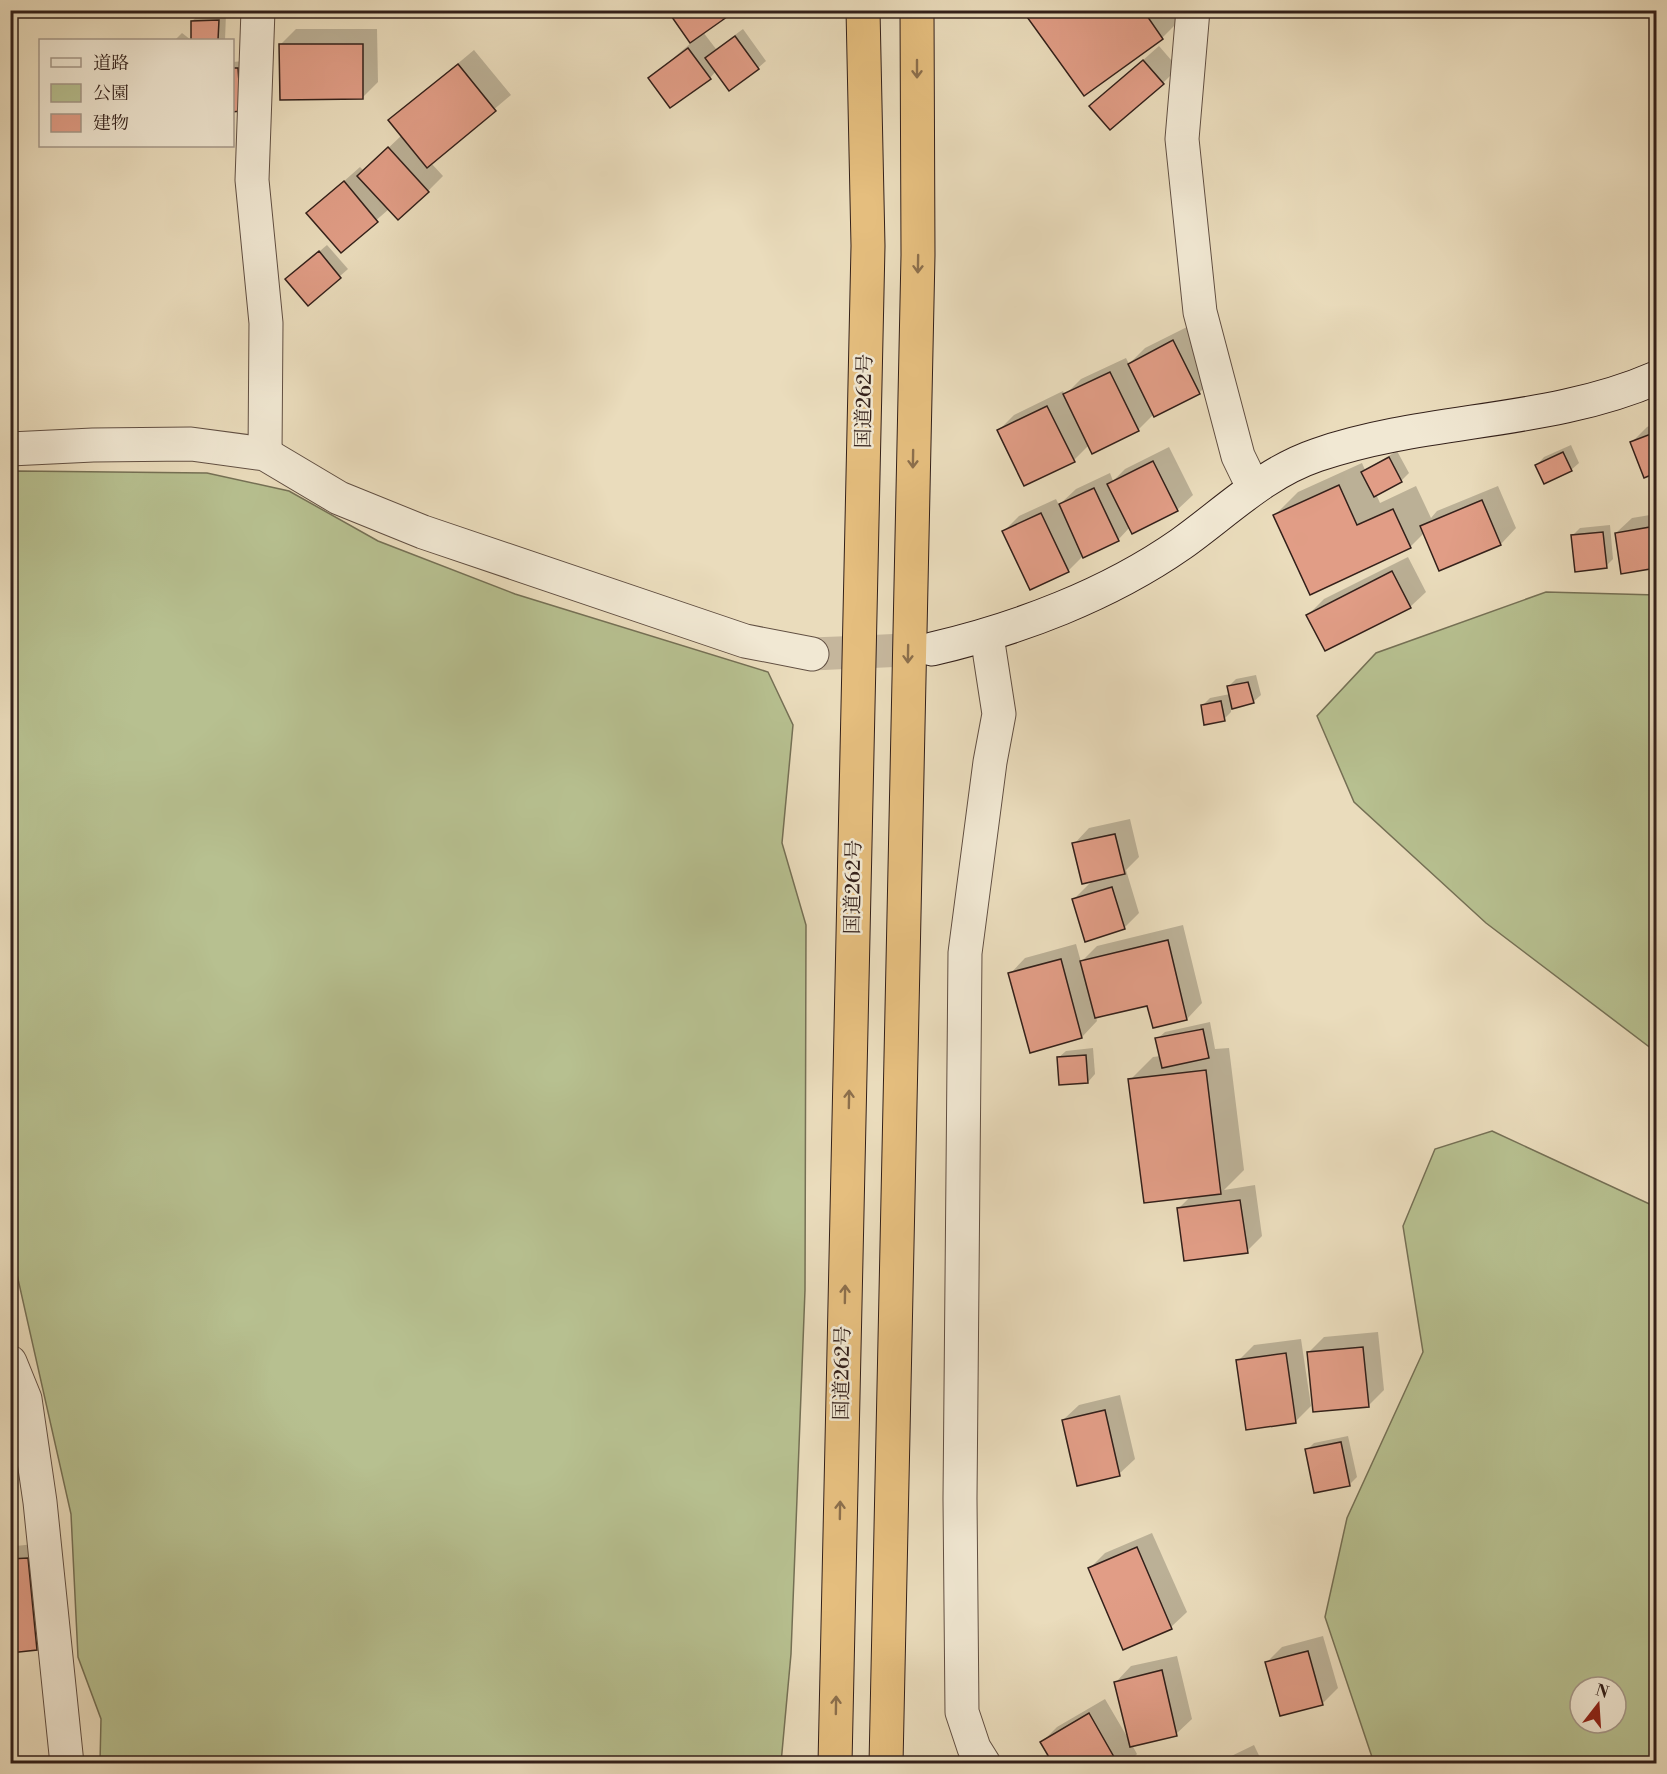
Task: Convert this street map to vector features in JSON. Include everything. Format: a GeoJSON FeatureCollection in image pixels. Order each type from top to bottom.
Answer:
{"type":"FeatureCollection","features":[{"type":"Feature","properties":{"kind":"highway","name":"国道262号"},"geometry":{"type":"LineString","coordinates":[[835,1764],[868,246],[863,10]]}},
{"type":"Feature","properties":{"kind":"highway"},"geometry":{"type":"LineString","coordinates":[[886,1764],[918,255],[917,10]]}},
{"type":"Feature","properties":{"kind":"street"},"geometry":{"type":"LineString","coordinates":[[258,10],[252,180],[266,324],[265,454]]}},
{"type":"Feature","properties":{"kind":"street"},"geometry":{"type":"LineString","coordinates":[[1193,10],[1182,139],[1200,312],[1238,456],[1253,487]]}},
{"type":"Feature","properties":{"kind":"street"},"geometry":{"type":"LineString","coordinates":[[932,649],[987,636],[1121,580],[1181,544],[1253,487],[1315,455],[1392,434],[1522,416],[1636,387],[1656,378]]}},
{"type":"Feature","properties":{"kind":"street"},"geometry":{"type":"LineString","coordinates":[[10,449],[191,444],[265,454],[339,498],[423,532],[745,641],[812,654]]}},
{"type":"Feature","properties":{"kind":"street"},"geometry":{"type":"LineString","coordinates":[[984,1764],[974,1748],[962,1712],[960,1499],[965,953],[990,762],[999,714],[987,636]]}},
{"type":"Feature","properties":{"kind":"street"},"geometry":{"type":"LineString","coordinates":[[10,1362],[25,1399],[40,1502],[67,1764]]}},
{"type":"Feature","properties":{"kind":"green space"},"geometry":{"type":"Polygon","coordinates":[[[17,471],[207,473],[289,491],[378,541],[515,594],[768,672],[793,725],[782,843],[806,925],[805,1290],[791,1654],[781,1763],[100,1763],[101,1719],[78,1657],[71,1514],[11,1248],[10,473],[17,471]]]}},
{"type":"Feature","properties":{"kind":"green space"},"geometry":{"type":"Polygon","coordinates":[[[1546,592],[1656,595],[1656,1052],[1486,923],[1354,802],[1317,716],[1376,653],[1546,592]]]}},
{"type":"Feature","properties":{"kind":"green space"},"geometry":{"type":"Polygon","coordinates":[[[1492,1131],[1656,1207],[1656,1763],[1374,1763],[1325,1617],[1347,1518],[1423,1352],[1403,1226],[1435,1149],[1492,1131]]]}},
{"type":"Feature","properties":{"kind":"building"},"geometry":{"type":"Polygon","coordinates":[[[667,10],[732,10],[734,12],[690,43],[667,10]]]}},
{"type":"Feature","properties":{"kind":"building"},"geometry":{"type":"Polygon","coordinates":[[[1022,10],[1102,10],[1106,16],[1113,10],[1143,10],[1163,39],[1084,96],[1022,10]]]}},
{"type":"Feature","properties":{"kind":"building"},"geometry":{"type":"Polygon","coordinates":[[[219,20],[218,39],[191,39],[191,21],[219,20]]]}},
{"type":"Feature","properties":{"kind":"building"},"geometry":{"type":"Polygon","coordinates":[[[735,36],[759,69],[729,91],[705,58],[735,36]]]}},
{"type":"Feature","properties":{"kind":"building"},"geometry":{"type":"Polygon","coordinates":[[[279,44],[363,44],[363,99],[280,100],[279,44]]]}},
{"type":"Feature","properties":{"kind":"building"},"geometry":{"type":"Polygon","coordinates":[[[688,48],[711,79],[670,108],[648,78],[688,48]]]}},
{"type":"Feature","properties":{"kind":"building"},"geometry":{"type":"Polygon","coordinates":[[[1143,60],[1164,84],[1110,130],[1089,106],[1143,60]]]}},
{"type":"Feature","properties":{"kind":"building"},"geometry":{"type":"Polygon","coordinates":[[[458,64],[496,111],[427,168],[388,120],[458,64]]]}},
{"type":"Feature","properties":{"kind":"building"},"geometry":{"type":"Polygon","coordinates":[[[234,68],[238,68],[241,111],[234,112],[234,68]]]}},
{"type":"Feature","properties":{"kind":"building"},"geometry":{"type":"Polygon","coordinates":[[[388,147],[429,192],[398,220],[357,176],[388,147]]]}},
{"type":"Feature","properties":{"kind":"building"},"geometry":{"type":"Polygon","coordinates":[[[344,181],[378,222],[341,253],[306,213],[344,181]]]}},
{"type":"Feature","properties":{"kind":"building"},"geometry":{"type":"Polygon","coordinates":[[[319,251],[341,278],[308,306],[285,279],[319,251]]]}},
{"type":"Feature","properties":{"kind":"building"},"geometry":{"type":"Polygon","coordinates":[[[1173,340],[1200,394],[1154,417],[1128,364],[1173,340]]]}},
{"type":"Feature","properties":{"kind":"building"},"geometry":{"type":"Polygon","coordinates":[[[1110,372],[1139,431],[1092,454],[1063,394],[1110,372]]]}},
{"type":"Feature","properties":{"kind":"building"},"geometry":{"type":"Polygon","coordinates":[[[1047,406],[1075,462],[1024,486],[997,430],[1047,406]]]}},
{"type":"Feature","properties":{"kind":"building"},"geometry":{"type":"Polygon","coordinates":[[[1656,432],[1656,473],[1644,478],[1630,442],[1656,432]]]}},
{"type":"Feature","properties":{"kind":"building"},"geometry":{"type":"Polygon","coordinates":[[[1563,452],[1572,471],[1544,484],[1535,465],[1563,452]]]}},
{"type":"Feature","properties":{"kind":"building"},"geometry":{"type":"Polygon","coordinates":[[[1389,457],[1402,482],[1374,497],[1361,472],[1389,457]]]}},
{"type":"Feature","properties":{"kind":"building"},"geometry":{"type":"Polygon","coordinates":[[[1153,461],[1178,511],[1132,534],[1107,484],[1153,461]]]}},
{"type":"Feature","properties":{"kind":"building"},"geometry":{"type":"Polygon","coordinates":[[[1339,485],[1357,525],[1393,509],[1411,548],[1310,595],[1273,515],[1339,485]]]}},
{"type":"Feature","properties":{"kind":"building"},"geometry":{"type":"Polygon","coordinates":[[[1094,488],[1119,541],[1083,558],[1059,504],[1094,488]]]}},
{"type":"Feature","properties":{"kind":"building"},"geometry":{"type":"Polygon","coordinates":[[[1482,500],[1501,545],[1439,571],[1420,526],[1482,500]]]}},
{"type":"Feature","properties":{"kind":"building"},"geometry":{"type":"Polygon","coordinates":[[[1041,513],[1069,572],[1030,590],[1002,531],[1041,513]]]}},
{"type":"Feature","properties":{"kind":"building"},"geometry":{"type":"Polygon","coordinates":[[[1656,526],[1656,568],[1621,574],[1615,533],[1656,526]]]}},
{"type":"Feature","properties":{"kind":"building"},"geometry":{"type":"Polygon","coordinates":[[[1603,532],[1607,568],[1575,572],[1571,535],[1603,532]]]}},
{"type":"Feature","properties":{"kind":"building"},"geometry":{"type":"Polygon","coordinates":[[[1392,571],[1411,608],[1325,651],[1306,615],[1392,571]]]}},
{"type":"Feature","properties":{"kind":"building"},"geometry":{"type":"Polygon","coordinates":[[[1248,682],[1254,703],[1232,709],[1227,686],[1248,682]]]}},
{"type":"Feature","properties":{"kind":"building"},"geometry":{"type":"Polygon","coordinates":[[[1221,701],[1225,721],[1204,725],[1201,705],[1221,701]]]}},
{"type":"Feature","properties":{"kind":"building"},"geometry":{"type":"Polygon","coordinates":[[[1115,834],[1125,874],[1082,884],[1072,843],[1115,834]]]}},
{"type":"Feature","properties":{"kind":"building"},"geometry":{"type":"Polygon","coordinates":[[[1112,887],[1125,929],[1085,942],[1072,899],[1112,887]]]}},
{"type":"Feature","properties":{"kind":"building"},"geometry":{"type":"Polygon","coordinates":[[[1168,940],[1187,1020],[1153,1028],[1147,1006],[1095,1018],[1080,961],[1168,940]]]}},
{"type":"Feature","properties":{"kind":"building"},"geometry":{"type":"Polygon","coordinates":[[[1061,959],[1082,1038],[1030,1053],[1008,973],[1061,959]]]}},
{"type":"Feature","properties":{"kind":"building"},"geometry":{"type":"Polygon","coordinates":[[[1203,1029],[1209,1058],[1162,1068],[1155,1038],[1203,1029]]]}},
{"type":"Feature","properties":{"kind":"building"},"geometry":{"type":"Polygon","coordinates":[[[1086,1055],[1088,1083],[1059,1085],[1057,1057],[1086,1055]]]}},
{"type":"Feature","properties":{"kind":"building"},"geometry":{"type":"Polygon","coordinates":[[[1206,1070],[1221,1194],[1144,1203],[1128,1079],[1206,1070]]]}},
{"type":"Feature","properties":{"kind":"building"},"geometry":{"type":"Polygon","coordinates":[[[1240,1200],[1248,1253],[1184,1261],[1177,1208],[1240,1200]]]}},
{"type":"Feature","properties":{"kind":"building"},"geometry":{"type":"Polygon","coordinates":[[[1363,1347],[1369,1407],[1313,1412],[1307,1352],[1363,1347]]]}},
{"type":"Feature","properties":{"kind":"building"},"geometry":{"type":"Polygon","coordinates":[[[1286,1353],[1296,1423],[1246,1430],[1236,1360],[1286,1353]]]}},
{"type":"Feature","properties":{"kind":"building"},"geometry":{"type":"Polygon","coordinates":[[[1105,1410],[1120,1476],[1077,1486],[1062,1420],[1105,1410]]]}},
{"type":"Feature","properties":{"kind":"building"},"geometry":{"type":"Polygon","coordinates":[[[1341,1442],[1350,1486],[1314,1493],[1305,1449],[1341,1442]]]}},
{"type":"Feature","properties":{"kind":"building"},"geometry":{"type":"Polygon","coordinates":[[[1137,1547],[1172,1629],[1123,1650],[1088,1568],[1137,1547]]]}},
{"type":"Feature","properties":{"kind":"building"},"geometry":{"type":"Polygon","coordinates":[[[28,1558],[37,1650],[10,1653],[10,1559],[28,1558]]]}},
{"type":"Feature","properties":{"kind":"building"},"geometry":{"type":"Polygon","coordinates":[[[1308,1651],[1323,1705],[1280,1716],[1265,1662],[1308,1651]]]}},
{"type":"Feature","properties":{"kind":"building"},"geometry":{"type":"Polygon","coordinates":[[[1162,1670],[1177,1736],[1130,1747],[1114,1682],[1162,1670]]]}},
{"type":"Feature","properties":{"kind":"building"},"geometry":{"type":"Polygon","coordinates":[[[1089,1713],[1118,1764],[1053,1764],[1040,1742],[1089,1713]]]}},
{"type":"Feature","properties":{"kind":"tunnel"},"geometry":{"type":"LineString","coordinates":[[812,654],[932,649]]}}]}
